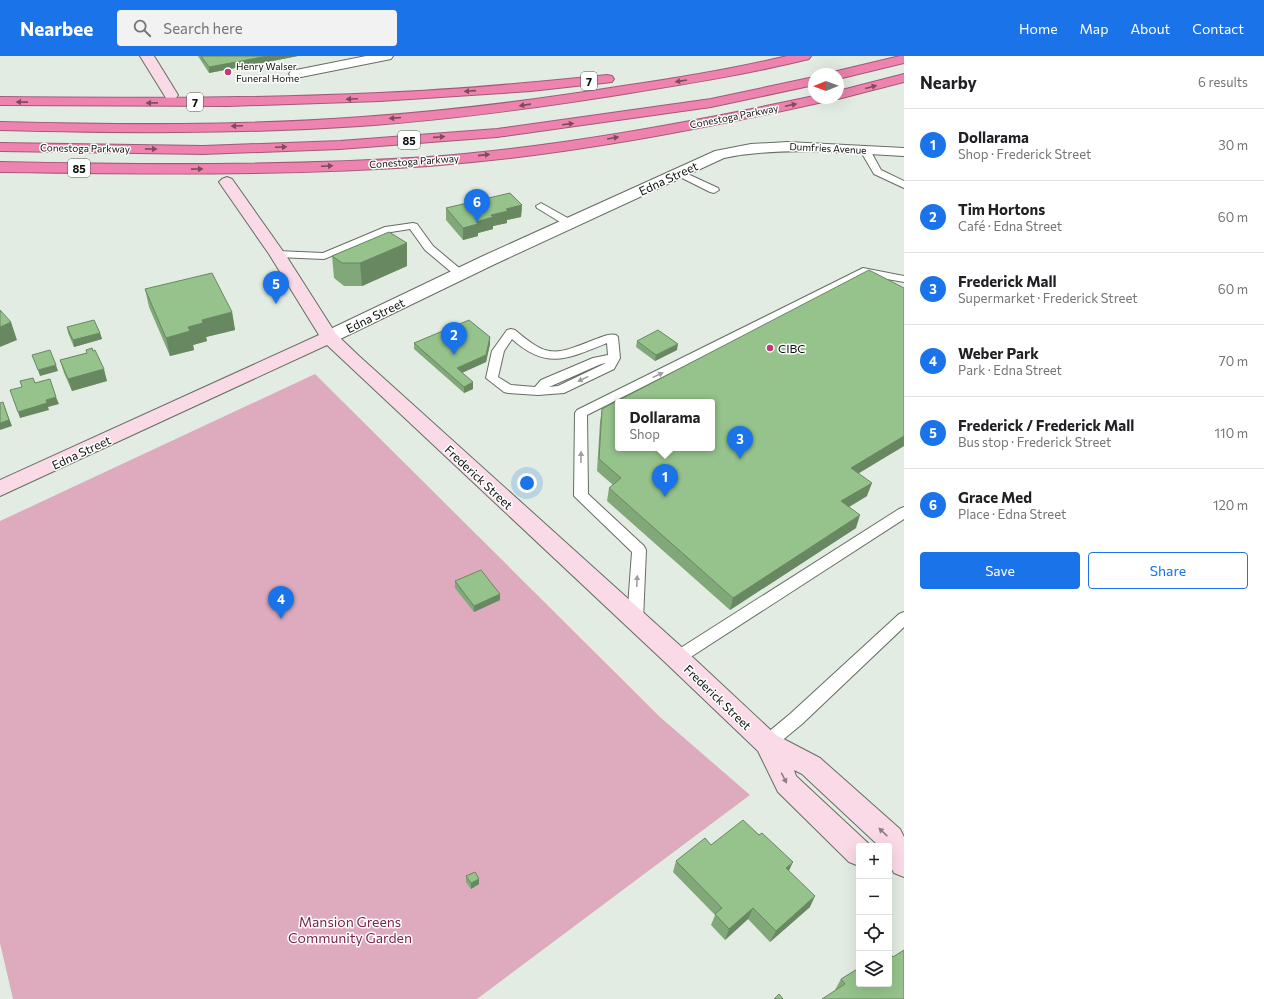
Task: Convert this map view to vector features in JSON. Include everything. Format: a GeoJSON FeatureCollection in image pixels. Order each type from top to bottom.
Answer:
{"type":"FeatureCollection","features":[{"type":"Feature","properties":{"kind":"highway","name":"Conestoga Parkway"},"geometry":{"type":"LineString","coordinates":[[0,126],[221,127],[321,124],[400,118],[490,110],[589,96],[690,80],[804,56]]}},
{"type":"Feature","properties":{"kind":"highway"},"geometry":{"type":"LineString","coordinates":[[844,74],[904,59]]}},
{"type":"Feature","properties":{"kind":"highway","name":"Conestoga Parkway"},"geometry":{"type":"LineString","coordinates":[[0,101],[134,103],[325,100],[391,97],[594,81],[684,70],[788,60]]}},
{"type":"Feature","properties":{"kind":"highway"},"geometry":{"type":"LineString","coordinates":[[844,93],[904,78]]}},
{"type":"Feature","properties":{"kind":"highway","name":"Conestoga Parkway"},"geometry":{"type":"LineString","coordinates":[[0,147],[203,150],[340,145],[497,133],[711,103],[808,82]]}},
{"type":"Feature","properties":{"kind":"highway","name":"Conestoga Parkway"},"geometry":{"type":"LineString","coordinates":[[0,167],[158,170],[289,168],[429,161],[556,147],[717,122],[808,101]]}},
{"type":"Feature","properties":{"kind":"highway"},"geometry":{"type":"LineString","coordinates":[[0,176],[101,174],[158,170]]}},
{"type":"Feature","properties":{"kind":"main road"},"geometry":{"type":"LineString","coordinates":[[147,56],[171,95]]}},
{"type":"Feature","properties":{"kind":"main road","name":"Frederick Street"},"geometry":{"type":"LineString","coordinates":[[227,182],[277,254],[330,337],[352,360],[677,658],[767,743],[811,766],[890,838],[904,864]]}},
{"type":"Feature","properties":{"kind":"main road","name":"Edna Street"},"geometry":{"type":"LineString","coordinates":[[0,489],[330,337]]}},
{"type":"Feature","properties":{"kind":"main road","name":"Frederick Street"},"geometry":{"type":"LineString","coordinates":[[767,743],[787,784],[856,850]]}},
{"type":"Feature","properties":{"kind":"main road"},"geometry":{"type":"LineString","coordinates":[[892,869],[904,874]]}},
{"type":"Feature","properties":{"kind":"street"},"geometry":{"type":"LineString","coordinates":[[296,74],[364,58],[386,56]]}},
{"type":"Feature","properties":{"kind":"street","name":"Dumfries Avenue"},"geometry":{"type":"LineString","coordinates":[[751,148],[788,146],[904,152]]}},
{"type":"Feature","properties":{"kind":"street","name":"Edna Street"},"geometry":{"type":"LineString","coordinates":[[330,337],[460,274],[720,154],[751,148]]}},
{"type":"Feature","properties":{"kind":"lane"},"geometry":{"type":"LineString","coordinates":[[865,150],[877,172],[904,185]]}},
{"type":"Feature","properties":{"kind":"lane"},"geometry":{"type":"LineString","coordinates":[[679,173],[714,190]]}},
{"type":"Feature","properties":{"kind":"lane"},"geometry":{"type":"LineString","coordinates":[[541,206],[569,223]]}},
{"type":"Feature","properties":{"kind":"lane"},"geometry":{"type":"LineString","coordinates":[[277,254],[324,256],[389,229],[413,226],[429,248],[460,274]]}},
{"type":"Feature","properties":{"kind":"lane"},"geometry":{"type":"LineString","coordinates":[[635,620],[639,550],[581,496],[581,413],[863,271],[904,279]]}},
{"type":"Feature","properties":{"kind":"lane"},"geometry":{"type":"LineString","coordinates":[[511,332],[534,351],[548,356],[562,355],[612,337],[614,357],[610,366],[560,390],[538,391],[508,389],[492,378],[498,351],[511,332]]}},
{"type":"Feature","properties":{"kind":"lane"},"geometry":{"type":"LineString","coordinates":[[677,658],[904,512]]}},
{"type":"Feature","properties":{"kind":"lane"},"geometry":{"type":"LineString","coordinates":[[767,743],[796,719],[904,618]]}},
{"type":"Feature","properties":{"kind":"green space","name":"Mansion Greens Community Garden"},"geometry":{"type":"Polygon","coordinates":[[[315,374],[660,717],[750,795],[477,999],[13,999],[0,943],[0,521],[315,374]]]}},
{"type":"Feature","properties":{"kind":"building"},"geometry":{"type":"Polygon","coordinates":[[[201,56],[268,56],[209,67],[201,56]]]}},
{"type":"Feature","properties":{"kind":"building"},"geometry":{"type":"Polygon","coordinates":[[[510,193],[522,205],[506,209],[508,211],[491,215],[493,217],[476,222],[478,224],[463,228],[446,208],[510,193]]]}},
{"type":"Feature","properties":{"kind":"building"},"geometry":{"type":"Polygon","coordinates":[[[389,232],[407,243],[360,263],[342,263],[332,256],[389,232]]]}},
{"type":"Feature","properties":{"kind":"building"},"geometry":{"type":"Polygon","coordinates":[[[869,270],[904,288],[904,436],[851,468],[872,483],[841,501],[860,515],[733,598],[609,488],[621,478],[599,459],[602,409],[615,402],[615,451],[715,451],[715,399],[621,399],[869,270]]]}},
{"type":"Feature","properties":{"kind":"building"},"geometry":{"type":"Polygon","coordinates":[[[212,273],[232,312],[202,320],[203,323],[188,327],[190,331],[166,338],[145,289],[212,273]]]}},
{"type":"Feature","properties":{"kind":"building"},"geometry":{"type":"Polygon","coordinates":[[[0,310],[11,322],[0,327],[0,310]]]}},
{"type":"Feature","properties":{"kind":"building"},"geometry":{"type":"Polygon","coordinates":[[[94,320],[100,333],[73,340],[67,327],[94,320]]]}},
{"type":"Feature","properties":{"kind":"building"},"geometry":{"type":"Polygon","coordinates":[[[469,320],[490,337],[486,355],[457,368],[473,382],[464,387],[414,343],[469,320]]]}},
{"type":"Feature","properties":{"kind":"building"},"geometry":{"type":"Polygon","coordinates":[[[658,330],[678,344],[656,355],[637,341],[658,330]]]}},
{"type":"Feature","properties":{"kind":"building"},"geometry":{"type":"Polygon","coordinates":[[[92,348],[93,351],[95,350],[104,369],[68,379],[60,360],[87,353],[86,350],[92,348]]]}},
{"type":"Feature","properties":{"kind":"building"},"geometry":{"type":"Polygon","coordinates":[[[50,350],[56,365],[38,370],[32,355],[50,350]]]}},
{"type":"Feature","properties":{"kind":"building"},"geometry":{"type":"Polygon","coordinates":[[[33,378],[35,383],[50,379],[56,397],[46,400],[47,403],[18,412],[10,390],[22,387],[20,381],[33,378]]]}},
{"type":"Feature","properties":{"kind":"building"},"geometry":{"type":"Polygon","coordinates":[[[3,402],[9,420],[0,423],[0,403],[3,402]]]}},
{"type":"Feature","properties":{"kind":"building"},"geometry":{"type":"Polygon","coordinates":[[[481,570],[500,594],[474,606],[455,581],[481,570]]]}},
{"type":"Feature","properties":{"kind":"building"},"geometry":{"type":"Polygon","coordinates":[[[743,820],[759,835],[762,833],[793,862],[786,868],[815,896],[776,931],[753,908],[729,929],[715,914],[722,908],[676,861],[705,838],[711,845],[743,820]]]}},
{"type":"Feature","properties":{"kind":"building"},"geometry":{"type":"Polygon","coordinates":[[[475,872],[479,879],[471,883],[466,876],[475,872]]]}},
{"type":"Feature","properties":{"kind":"building"},"geometry":{"type":"Polygon","coordinates":[[[904,950],[904,999],[822,999],[845,984],[841,979],[856,970],[856,987],[892,987],[892,956],[893,957],[904,950]]]}},
{"type":"Feature","properties":{"kind":"building"},"geometry":{"type":"Polygon","coordinates":[[[779,994],[783,999],[774,999],[779,994]]]}},
{"type":"Feature","properties":{"kind":"place","name":"Henry Walser Funeral Home"},"geometry":{"type":"Point","coordinates":[228,72]}},
{"type":"Feature","properties":{"kind":"place","name":"Grace Med"},"geometry":{"type":"Point","coordinates":[477,222]}},
{"type":"Feature","properties":{"kind":"place","name":"Frederick / Frederick Mall"},"geometry":{"type":"Point","coordinates":[276,304]}},
{"type":"Feature","properties":{"kind":"place","name":"CIBC"},"geometry":{"type":"Point","coordinates":[770,348]}},
{"type":"Feature","properties":{"kind":"place","name":"Tim Hortons"},"geometry":{"type":"Point","coordinates":[454,355]}},
{"type":"Feature","properties":{"kind":"place","name":"Frederick Mall"},"geometry":{"type":"Point","coordinates":[740,459]}},
{"type":"Feature","properties":{"kind":"place","name":"Dollarama"},"geometry":{"type":"Point","coordinates":[665,497]}},
{"type":"Feature","properties":{"kind":"place","name":"Weber Park"},"geometry":{"type":"Point","coordinates":[281,619]}}]}
